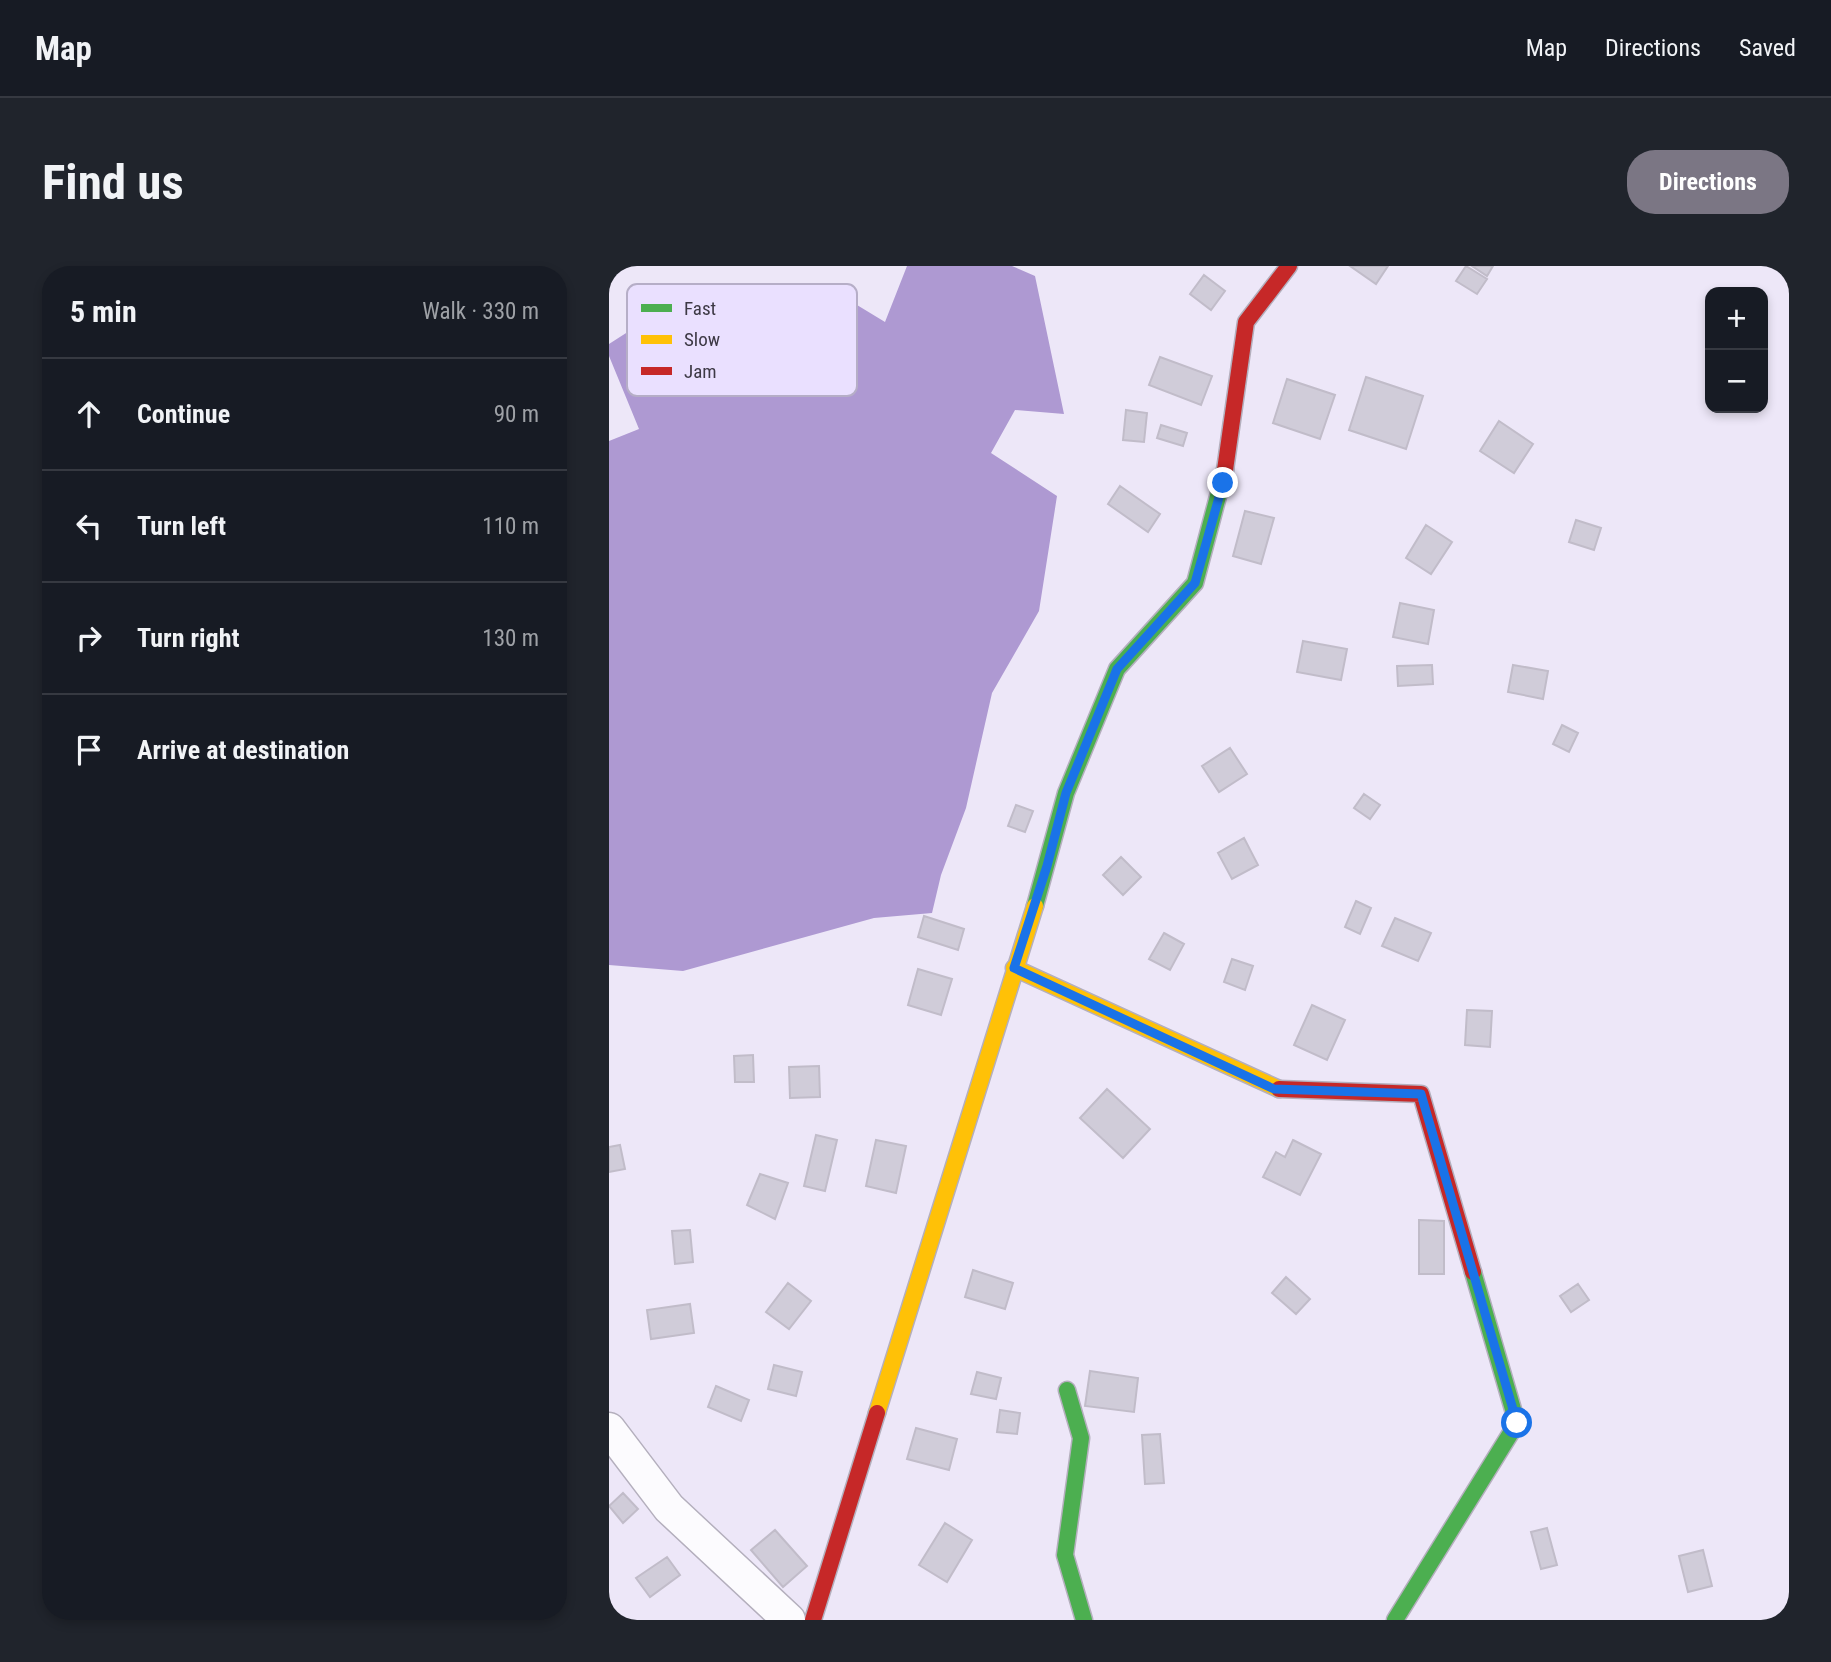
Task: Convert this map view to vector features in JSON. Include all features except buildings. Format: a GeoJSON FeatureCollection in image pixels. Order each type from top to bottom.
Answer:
{"type":"FeatureCollection","features":[{"type":"Feature","properties":{"kind":"street"},"geometry":{"type":"LineString","coordinates":[[813,1620],[1047,866],[1066,793],[1117,669],[1195,583],[1223,483],[1246,322],[1289,266]]}},
{"type":"Feature","properties":{"kind":"street"},"geometry":{"type":"LineString","coordinates":[[1014,968],[1274,1089],[1421,1094],[1517,1423],[1395,1620]]}},
{"type":"Feature","properties":{"kind":"street"},"geometry":{"type":"LineString","coordinates":[[1067,1390],[1081,1438],[1065,1555],[1084,1620]]}},
{"type":"Feature","properties":{"kind":"street"},"geometry":{"type":"LineString","coordinates":[[609,1429],[669,1508],[789,1620]]}},
{"type":"Feature","properties":{"kind":"shaded area"},"geometry":{"type":"Polygon","coordinates":[[[907,266],[1012,266],[1035,276],[1064,414],[1015,410],[991,453],[1057,496],[1039,611],[992,693],[966,808],[941,875],[932,913],[874,918],[683,971],[609,965],[609,441],[639,429],[609,356],[609,344],[627,332],[627,396],[857,396],[857,305],[885,322],[907,266]]]}},
{"type":"Feature","properties":{"kind":"traffic: fast"},"geometry":{"type":"LineString","coordinates":[[1035,906],[1066,793],[1117,669],[1195,583],[1225,470]]}},
{"type":"Feature","properties":{"kind":"traffic: fast"},"geometry":{"type":"LineString","coordinates":[[1395,1620],[1517,1423],[1473,1272]]}},
{"type":"Feature","properties":{"kind":"traffic: fast"},"geometry":{"type":"LineString","coordinates":[[1067,1390],[1081,1438],[1065,1555],[1084,1620]]}},
{"type":"Feature","properties":{"kind":"traffic: slow"},"geometry":{"type":"LineString","coordinates":[[877,1413],[1035,906]]}},
{"type":"Feature","properties":{"kind":"traffic: slow"},"geometry":{"type":"LineString","coordinates":[[1014,968],[1279,1089]]}},
{"type":"Feature","properties":{"kind":"traffic: jam"},"geometry":{"type":"LineString","coordinates":[[1225,470],[1246,322],[1289,266]]}},
{"type":"Feature","properties":{"kind":"traffic: jam"},"geometry":{"type":"LineString","coordinates":[[1279,1089],[1421,1094],[1473,1272]]}},
{"type":"Feature","properties":{"kind":"traffic: jam"},"geometry":{"type":"LineString","coordinates":[[813,1620],[877,1413]]}},
{"type":"Feature","properties":{"kind":"route"},"geometry":{"type":"LineString","coordinates":[[1223,483],[1195,583],[1117,669],[1066,793],[1047,866],[1014,968],[1274,1089],[1421,1094],[1517,1423]]}}]}
